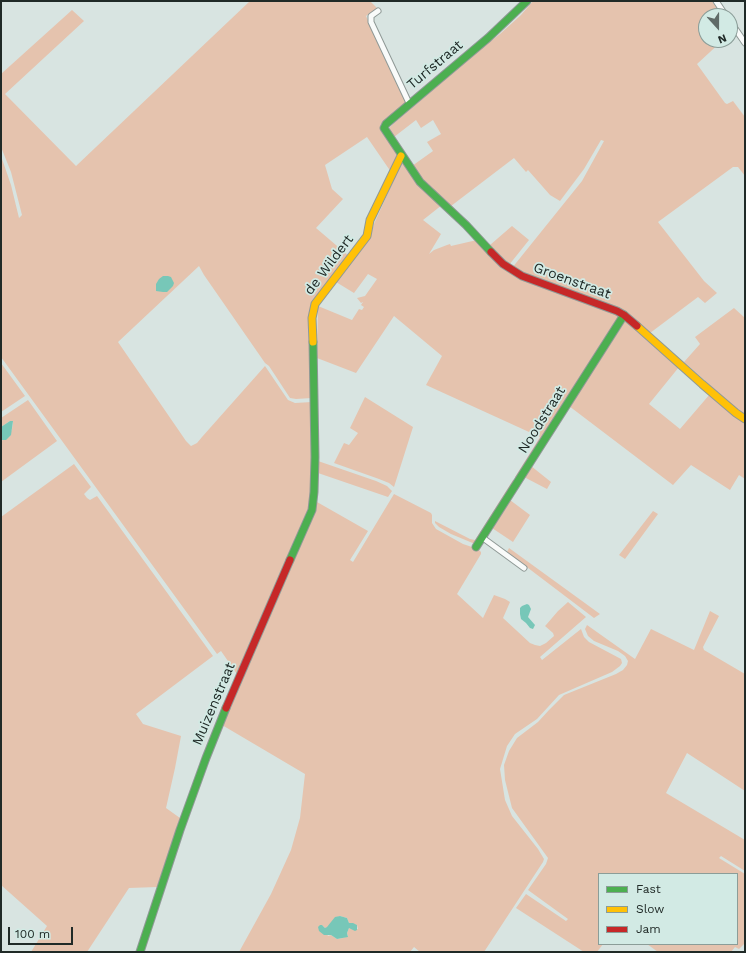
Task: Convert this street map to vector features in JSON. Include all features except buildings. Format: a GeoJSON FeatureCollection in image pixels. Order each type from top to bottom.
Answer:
{"type":"FeatureCollection","features":[{"type":"Feature","properties":{"kind":"street","name":"Turfstraat"},"geometry":{"type":"LineString","coordinates":[[401,156],[384,128],[386,124],[488,38],[527,1]]}},
{"type":"Feature","properties":{"kind":"street"},"geometry":{"type":"LineString","coordinates":[[378,11],[371,16],[371,22],[409,104]]}},
{"type":"Feature","properties":{"kind":"street"},"geometry":{"type":"LineString","coordinates":[[738,33],[745,43]]}},
{"type":"Feature","properties":{"kind":"street","name":"Groenstraat"},"geometry":{"type":"LineString","coordinates":[[401,156],[420,182],[512,271],[624,315],[702,384],[745,419]]}},
{"type":"Feature","properties":{"kind":"street","name":"de Wildert"},"geometry":{"type":"LineString","coordinates":[[315,470],[312,318],[315,304],[367,236],[370,220],[401,156]]}},
{"type":"Feature","properties":{"kind":"street","name":"Noodstraat"},"geometry":{"type":"LineString","coordinates":[[476,547],[624,315]]}},
{"type":"Feature","properties":{"kind":"street","name":"Muizenstraat"},"geometry":{"type":"LineString","coordinates":[[140,952],[180,830],[206,758],[312,510],[315,470]]}},
{"type":"Feature","properties":{"kind":"street"},"geometry":{"type":"LineString","coordinates":[[483,538],[524,568]]}},
{"type":"Feature","properties":{"kind":"shaded area"},"geometry":{"type":"Polygon","coordinates":[[[250,1],[370,1],[377,8],[366,16],[406,103],[380,125],[384,135],[399,155],[391,172],[367,137],[325,165],[332,189],[343,199],[316,228],[350,257],[314,302],[312,398],[290,398],[199,266],[118,342],[186,441],[191,446],[197,443],[265,366],[288,400],[295,403],[312,402],[312,494],[308,511],[237,674],[221,651],[217,654],[1,357],[1,156],[11,185],[19,218],[22,215],[11,172],[1,147],[1,74],[72,10],[84,21],[5,94],[76,166],[250,1]]]}},
{"type":"Feature","properties":{"kind":"shaded area"},"geometry":{"type":"Polygon","coordinates":[[[533,1],[712,1],[717,8],[698,8],[698,48],[714,48],[697,64],[725,103],[727,104],[733,101],[745,117],[745,176],[738,167],[733,167],[658,222],[704,281],[717,293],[705,303],[698,297],[650,333],[628,314],[609,304],[512,268],[582,181],[604,141],[601,140],[584,169],[560,201],[550,195],[528,170],[526,172],[514,158],[451,206],[428,186],[412,166],[433,151],[427,142],[441,134],[433,120],[421,128],[416,120],[394,137],[390,132],[390,127],[393,124],[521,15],[533,1]]]}},
{"type":"Feature","properties":{"kind":"shaded area"},"geometry":{"type":"Polygon","coordinates":[[[403,163],[442,205],[423,220],[441,234],[429,254],[434,250],[450,244],[451,246],[477,240],[499,264],[612,311],[621,317],[519,479],[515,477],[540,437],[426,385],[442,356],[394,316],[356,373],[317,358],[318,306],[352,320],[359,309],[362,310],[364,307],[361,305],[363,302],[361,303],[357,298],[365,296],[377,279],[368,274],[354,293],[336,282],[369,240],[374,224],[401,164],[403,163]]]}},
{"type":"Feature","properties":{"kind":"shaded area"},"geometry":{"type":"Polygon","coordinates":[[[512,226],[529,240],[509,265],[490,245],[512,226]]]}},
{"type":"Feature","properties":{"kind":"shaded area"},"geometry":{"type":"Polygon","coordinates":[[[163,276],[171,277],[174,283],[173,286],[167,292],[156,291],[156,284],[163,276]]]}},
{"type":"Feature","properties":{"kind":"shaded area"},"geometry":{"type":"Polygon","coordinates":[[[734,308],[745,318],[745,415],[684,362],[700,344],[695,337],[734,308]]]}},
{"type":"Feature","properties":{"kind":"shaded area"},"geometry":{"type":"Polygon","coordinates":[[[626,320],[679,367],[649,404],[680,429],[710,394],[745,422],[745,479],[739,475],[730,490],[691,465],[673,485],[569,406],[626,320]]]}},
{"type":"Feature","properties":{"kind":"shaded area"},"geometry":{"type":"Polygon","coordinates":[[[1,363],[25,396],[1,412],[1,363]]]}},
{"type":"Feature","properties":{"kind":"shaded area"},"geometry":{"type":"Polygon","coordinates":[[[365,397],[413,427],[394,487],[379,479],[334,463],[344,443],[349,445],[358,433],[350,428],[365,397]]]}},
{"type":"Feature","properties":{"kind":"shaded area"},"geometry":{"type":"Polygon","coordinates":[[[28,400],[57,441],[1,482],[1,441],[9,437],[13,423],[10,421],[1,427],[1,418],[28,400]]]}},
{"type":"Feature","properties":{"kind":"shaded area"},"geometry":{"type":"Polygon","coordinates":[[[10,421],[13,421],[11,435],[6,440],[1,440],[1,427],[10,421]]]}},
{"type":"Feature","properties":{"kind":"shaded area"},"geometry":{"type":"Polygon","coordinates":[[[318,461],[376,481],[387,486],[392,491],[388,497],[318,473],[318,461]]]}},
{"type":"Feature","properties":{"kind":"shaded area"},"geometry":{"type":"Polygon","coordinates":[[[74,464],[91,487],[84,494],[90,500],[97,496],[213,656],[136,714],[143,724],[181,736],[166,808],[180,818],[157,887],[129,888],[87,952],[31,952],[47,926],[1,885],[1,517],[74,464]]]}},
{"type":"Feature","properties":{"kind":"shaded area"},"geometry":{"type":"Polygon","coordinates":[[[531,466],[551,482],[547,489],[524,477],[531,466]]]}},
{"type":"Feature","properties":{"kind":"shaded area"},"geometry":{"type":"Polygon","coordinates":[[[513,480],[517,482],[475,544],[451,534],[435,523],[435,521],[470,539],[475,540],[513,480]]]}},
{"type":"Feature","properties":{"kind":"shaded area"},"geometry":{"type":"Polygon","coordinates":[[[394,494],[431,513],[432,523],[436,529],[463,544],[478,549],[481,552],[457,594],[483,618],[494,595],[505,599],[510,602],[503,618],[530,643],[540,646],[554,636],[553,633],[545,626],[568,602],[586,617],[540,657],[542,660],[581,629],[584,637],[589,642],[621,659],[622,663],[620,666],[612,672],[559,695],[537,719],[515,734],[507,746],[500,769],[505,800],[512,816],[544,859],[484,952],[420,952],[414,947],[410,952],[239,952],[271,894],[291,850],[300,818],[305,774],[222,725],[294,561],[317,502],[368,531],[350,560],[353,562],[394,494]],[[340,916],[335,918],[329,927],[325,928],[322,925],[328,936],[331,935],[337,939],[343,938],[348,936],[347,933],[349,928],[358,929],[357,925],[349,923],[347,918],[340,916]]]}},
{"type":"Feature","properties":{"kind":"shaded area"},"geometry":{"type":"Polygon","coordinates":[[[510,500],[530,515],[513,542],[492,528],[510,500]]]}},
{"type":"Feature","properties":{"kind":"shaded area"},"geometry":{"type":"Polygon","coordinates":[[[653,511],[658,514],[625,559],[619,555],[653,511]]]}},
{"type":"Feature","properties":{"kind":"shaded area"},"geometry":{"type":"Polygon","coordinates":[[[509,548],[600,614],[594,618],[507,552],[509,548]]]}},
{"type":"Feature","properties":{"kind":"shaded area"},"geometry":{"type":"Polygon","coordinates":[[[527,604],[531,609],[528,617],[535,625],[533,629],[521,619],[520,608],[527,604]]]}},
{"type":"Feature","properties":{"kind":"shaded area"},"geometry":{"type":"Polygon","coordinates":[[[710,611],[719,616],[703,647],[704,650],[745,674],[745,791],[687,753],[666,793],[745,840],[745,871],[721,856],[719,858],[745,874],[745,943],[739,949],[735,947],[731,952],[658,952],[648,945],[738,945],[738,873],[598,873],[598,945],[602,945],[597,952],[584,952],[516,908],[526,894],[566,921],[568,919],[528,890],[546,864],[548,858],[512,808],[505,780],[504,765],[509,751],[517,738],[538,722],[564,695],[616,674],[623,670],[627,665],[628,661],[625,656],[618,651],[594,641],[588,636],[585,629],[587,625],[635,659],[651,629],[694,650],[710,611]]]}},
{"type":"Feature","properties":{"kind":"shaded area"},"geometry":{"type":"Polygon","coordinates":[[[340,916],[347,918],[349,923],[357,925],[357,930],[355,931],[349,928],[347,933],[348,937],[337,939],[331,935],[324,935],[319,931],[318,927],[320,925],[325,928],[335,917],[340,916]]]}},
{"type":"Feature","properties":{"kind":"traffic: fast"},"geometry":{"type":"LineString","coordinates":[[491,252],[466,225],[420,182],[384,128],[386,124],[488,38],[527,1]]}},
{"type":"Feature","properties":{"kind":"traffic: fast"},"geometry":{"type":"LineString","coordinates":[[476,547],[624,315]]}},
{"type":"Feature","properties":{"kind":"traffic: fast"},"geometry":{"type":"LineString","coordinates":[[290,560],[312,510],[314,492],[315,457],[313,342]]}},
{"type":"Feature","properties":{"kind":"traffic: fast"},"geometry":{"type":"LineString","coordinates":[[140,952],[180,830],[226,708]]}},
{"type":"Feature","properties":{"kind":"traffic: slow"},"geometry":{"type":"LineString","coordinates":[[313,342],[312,318],[315,304],[367,236],[370,220],[401,156]]}},
{"type":"Feature","properties":{"kind":"traffic: slow"},"geometry":{"type":"LineString","coordinates":[[637,326],[702,384],[745,419]]}},
{"type":"Feature","properties":{"kind":"traffic: jam"},"geometry":{"type":"LineString","coordinates":[[491,252],[503,264],[522,276],[617,311],[637,326]]}},
{"type":"Feature","properties":{"kind":"traffic: jam"},"geometry":{"type":"LineString","coordinates":[[226,708],[290,560]]}}]}
